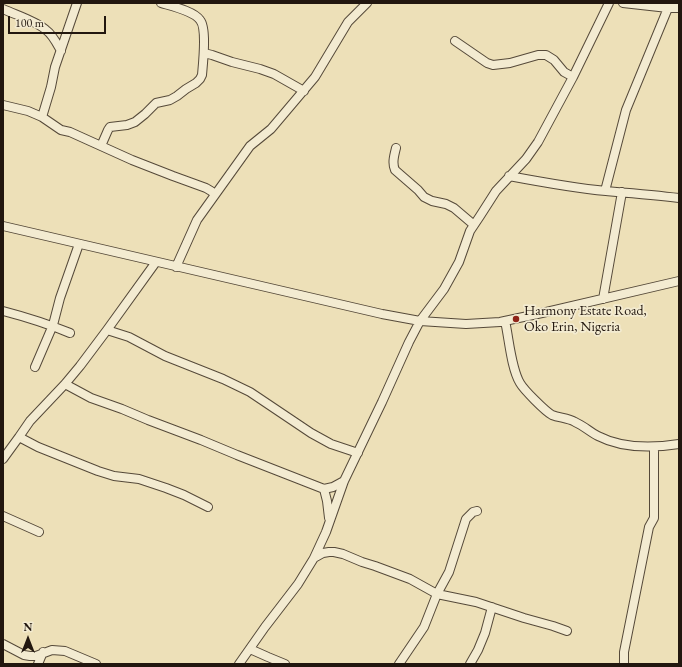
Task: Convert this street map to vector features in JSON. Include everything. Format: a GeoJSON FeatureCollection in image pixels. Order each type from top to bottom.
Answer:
{"type":"FeatureCollection","features":[{"type":"Feature","properties":{"kind":"street"},"geometry":{"type":"LineString","coordinates":[[42,117],[60,51],[78,3]]}},
{"type":"Feature","properties":{"kind":"street"},"geometry":{"type":"LineString","coordinates":[[101,146],[110,127],[127,125],[135,122],[156,103],[170,100],[200,80],[202,75],[204,53],[204,28],[200,18],[161,3]]}},
{"type":"Feature","properties":{"kind":"street"},"geometry":{"type":"LineString","coordinates":[[176,267],[197,220],[215,194],[250,146],[272,130],[304,91],[315,77],[348,22],[367,3]]}},
{"type":"Feature","properties":{"kind":"street"},"geometry":{"type":"LineString","coordinates":[[240,664],[298,584],[314,558],[323,539],[344,481],[420,321],[444,290],[458,262],[466,238],[496,191],[526,159],[538,142],[573,77],[609,3]]}},
{"type":"Feature","properties":{"kind":"street"},"geometry":{"type":"LineString","coordinates":[[623,3],[679,8]]}},
{"type":"Feature","properties":{"kind":"street"},"geometry":{"type":"LineString","coordinates":[[605,191],[626,110],[668,8]]}},
{"type":"Feature","properties":{"kind":"street"},"geometry":{"type":"LineString","coordinates":[[3,9],[47,30],[54,38],[60,51]]}},
{"type":"Feature","properties":{"kind":"street"},"geometry":{"type":"LineString","coordinates":[[455,41],[486,63],[493,65],[510,63],[538,55],[546,55],[554,60],[564,72],[573,77]]}},
{"type":"Feature","properties":{"kind":"street"},"geometry":{"type":"LineString","coordinates":[[204,53],[274,74],[304,91]]}},
{"type":"Feature","properties":{"kind":"street"},"geometry":{"type":"LineString","coordinates":[[3,105],[28,111],[42,117],[61,130],[70,132],[172,176],[206,188],[215,194]]}},
{"type":"Feature","properties":{"kind":"street"},"geometry":{"type":"LineString","coordinates":[[396,148],[393,160],[395,170],[424,197],[454,208],[474,225]]}},
{"type":"Feature","properties":{"kind":"street"},"geometry":{"type":"LineString","coordinates":[[509,176],[605,191],[679,198]]}},
{"type":"Feature","properties":{"kind":"street"},"geometry":{"type":"LineString","coordinates":[[603,299],[622,192]]}},
{"type":"Feature","properties":{"kind":"street"},"geometry":{"type":"LineString","coordinates":[[3,226],[382,314],[420,321],[466,324],[505,321],[679,282]]}},
{"type":"Feature","properties":{"kind":"street"},"geometry":{"type":"LineString","coordinates":[[35,367],[53,325],[60,298],[79,244]]}},
{"type":"Feature","properties":{"kind":"street"},"geometry":{"type":"LineString","coordinates":[[3,459],[30,421],[65,384],[107,330],[156,262]]}},
{"type":"Feature","properties":{"kind":"street"},"geometry":{"type":"LineString","coordinates":[[3,311],[53,325],[70,333]]}},
{"type":"Feature","properties":{"kind":"street"},"geometry":{"type":"LineString","coordinates":[[505,321],[515,372],[520,384],[548,412],[554,416],[575,422],[600,437],[618,443],[633,446],[654,447],[679,444]]}},
{"type":"Feature","properties":{"kind":"street"},"geometry":{"type":"LineString","coordinates":[[107,330],[129,337],[165,356],[237,385],[250,392],[311,433],[331,444],[358,453]]}},
{"type":"Feature","properties":{"kind":"street"},"geometry":{"type":"LineString","coordinates":[[65,384],[91,398],[201,440],[324,490],[344,481]]}},
{"type":"Feature","properties":{"kind":"street"},"geometry":{"type":"LineString","coordinates":[[20,437],[38,447],[98,471],[114,476],[139,479],[184,495],[208,507]]}},
{"type":"Feature","properties":{"kind":"street"},"geometry":{"type":"LineString","coordinates":[[624,664],[624,652],[649,527],[654,518],[654,447]]}},
{"type":"Feature","properties":{"kind":"street"},"geometry":{"type":"LineString","coordinates":[[324,490],[330,520]]}},
{"type":"Feature","properties":{"kind":"street"},"geometry":{"type":"LineString","coordinates":[[399,664],[424,627],[437,594],[449,572],[466,519],[473,512],[477,511]]}},
{"type":"Feature","properties":{"kind":"street"},"geometry":{"type":"LineString","coordinates":[[3,516],[39,532]]}},
{"type":"Feature","properties":{"kind":"street"},"geometry":{"type":"LineString","coordinates":[[323,539],[334,552]]}},
{"type":"Feature","properties":{"kind":"street"},"geometry":{"type":"LineString","coordinates":[[314,558],[324,553],[334,552],[343,554],[410,580],[437,594],[476,602],[567,631]]}},
{"type":"Feature","properties":{"kind":"street"},"geometry":{"type":"LineString","coordinates":[[470,664],[485,633],[492,607]]}},
{"type":"Feature","properties":{"kind":"street"},"geometry":{"type":"LineString","coordinates":[[3,644],[24,655],[36,656],[43,652],[52,650],[65,651],[96,664]]}},
{"type":"Feature","properties":{"kind":"street"},"geometry":{"type":"LineString","coordinates":[[250,649],[284,664]]}},
{"type":"Feature","properties":{"kind":"street"},"geometry":{"type":"LineString","coordinates":[[38,664],[43,652]]}},
{"type":"Feature","properties":{"kind":"place","name":"Harmony Estate Road, Oko Erin, Nigeria"},"geometry":{"type":"Point","coordinates":[516,319]}}]}
